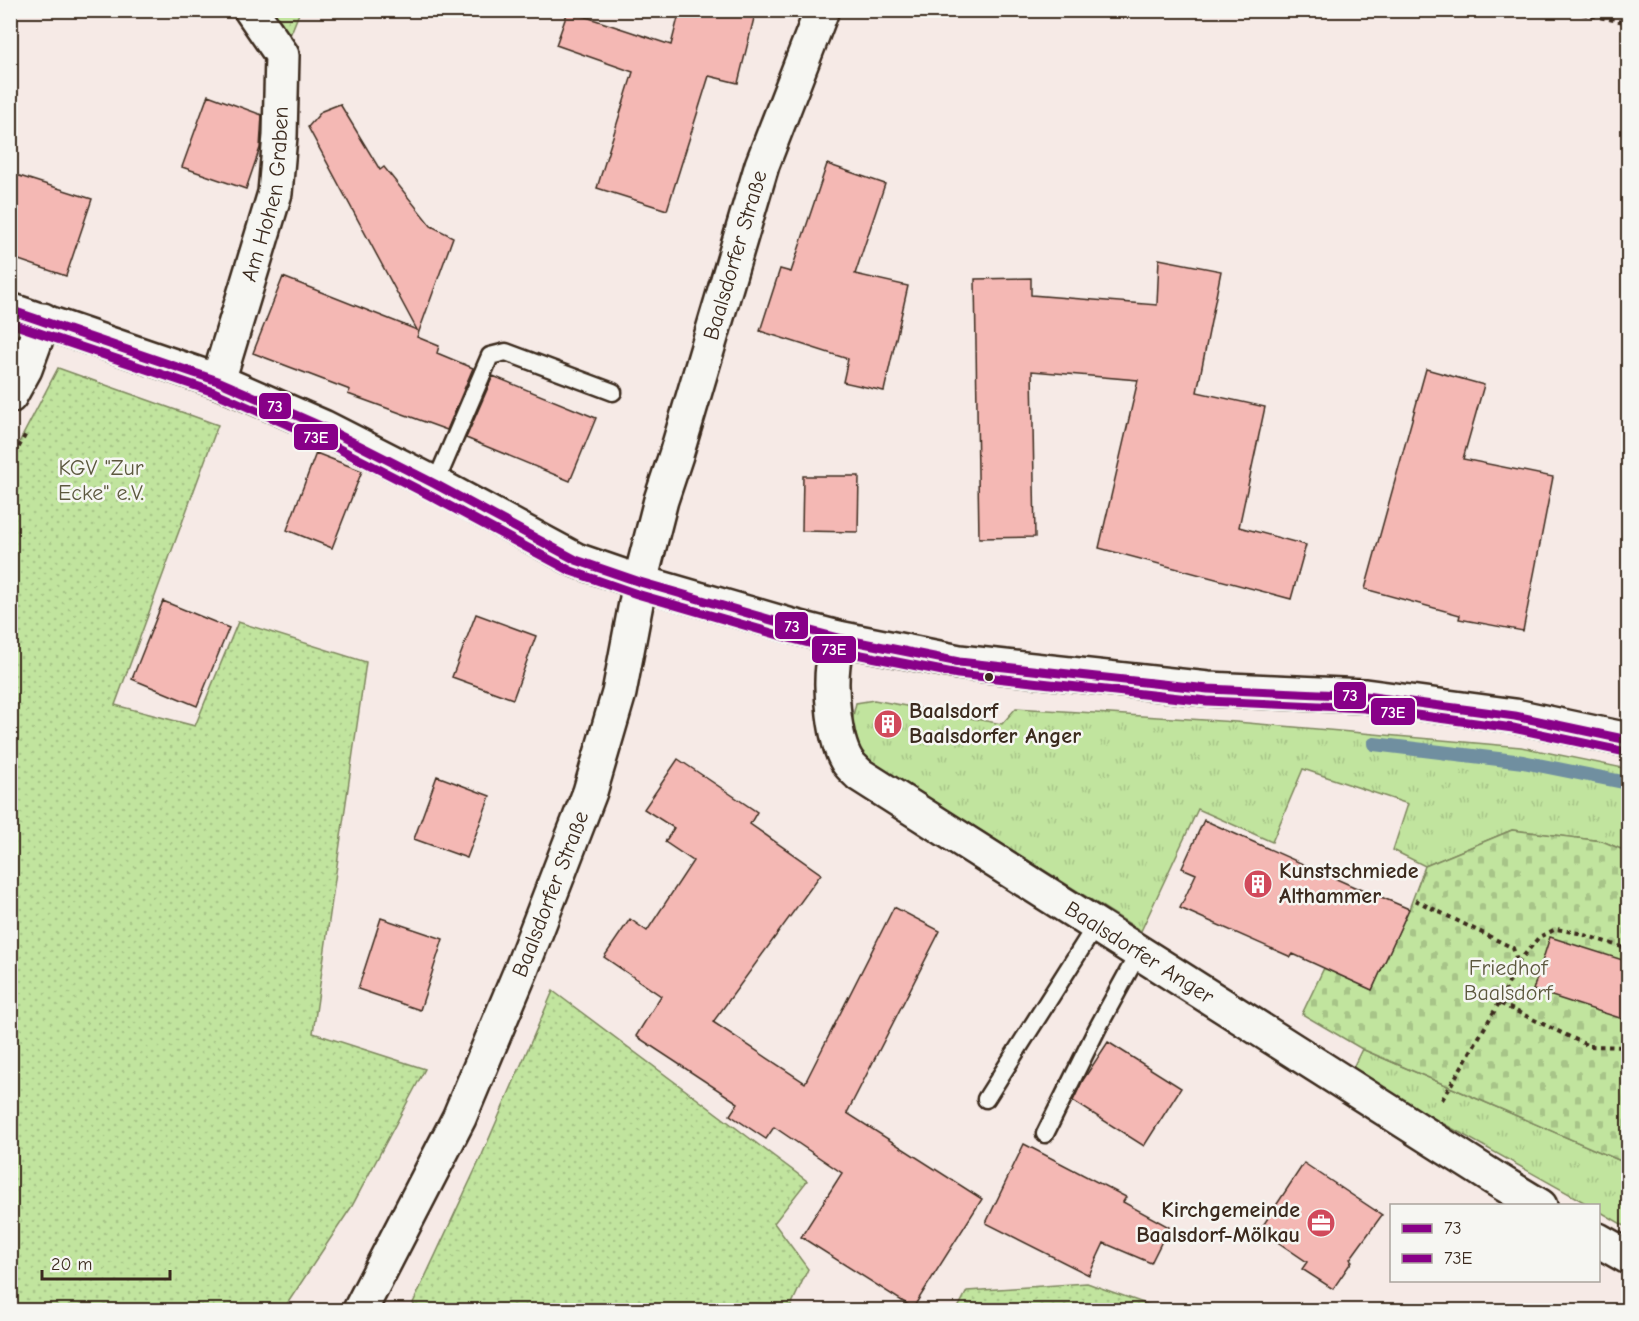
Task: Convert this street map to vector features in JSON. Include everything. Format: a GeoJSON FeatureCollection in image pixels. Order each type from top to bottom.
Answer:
{"type":"FeatureCollection","features":[{"type":"Feature","properties":{"kind":"street","name":"Am Hohen Graben"},"geometry":{"type":"LineString","coordinates":[[218,381],[275,193],[280,136],[282,56],[251,10]]}},
{"type":"Feature","properties":{"kind":"street","name":"Baalsdorfer Straße"},"geometry":{"type":"LineString","coordinates":[[360,1311],[459,1118],[522,968],[590,792],[619,693],[640,582],[661,500],[762,165],[822,10]]}},
{"type":"Feature","properties":{"kind":"street"},"geometry":{"type":"LineString","coordinates":[[10,310],[218,381],[323,427],[576,560],[640,582],[838,638],[959,662],[1042,672],[1208,689],[1365,696],[1515,716],[1629,740]]}},
{"type":"Feature","properties":{"kind":"street"},"geometry":{"type":"LineString","coordinates":[[10,396],[25,369],[43,320]]}},
{"type":"Feature","properties":{"kind":"street","name":"Baalsdorfer Anger"},"geometry":{"type":"LineString","coordinates":[[838,638],[833,666],[833,697],[837,729],[841,750],[848,763],[860,775],[1537,1204]]}},
{"type":"Feature","properties":{"kind":"street"},"geometry":{"type":"LineString","coordinates":[[1600,1241],[1629,1257]]}},
{"type":"Feature","properties":{"kind":"lane"},"geometry":{"type":"LineString","coordinates":[[435,484],[490,356],[506,352],[613,392]]}},
{"type":"Feature","properties":{"kind":"lane"},"geometry":{"type":"LineString","coordinates":[[986,1099],[1096,926]]}},
{"type":"Feature","properties":{"kind":"lane"},"geometry":{"type":"LineString","coordinates":[[1045,1134],[1097,1029],[1139,952]]}},
{"type":"Feature","properties":{"kind":"path"},"geometry":{"type":"LineString","coordinates":[[1565,10],[1629,23]]}},
{"type":"Feature","properties":{"kind":"path"},"geometry":{"type":"LineString","coordinates":[[1415,900],[1513,948],[1518,964]]}},
{"type":"Feature","properties":{"kind":"path"},"geometry":{"type":"LineString","coordinates":[[1442,1099],[1499,1002],[1518,964],[1539,937],[1556,929],[1578,933],[1629,949]]}},
{"type":"Feature","properties":{"kind":"path"},"geometry":{"type":"LineString","coordinates":[[1499,1002],[1589,1046],[1629,1047]]}},
{"type":"Feature","properties":{"kind":"green space"},"geometry":{"type":"Polygon","coordinates":[[[255,11],[300,11],[282,55],[255,11]]]}},
{"type":"Feature","properties":{"kind":"green space","name":"KGV \"Zur Ecke\" e.V."},"geometry":{"type":"Polygon","coordinates":[[[58,368],[218,425],[115,705],[195,726],[238,622],[366,662],[313,1033],[425,1069],[352,1206],[283,1310],[11,1310],[11,458],[58,368]]]}},
{"type":"Feature","properties":{"kind":"green space"},"geometry":{"type":"Polygon","coordinates":[[[874,700],[1002,724],[1016,708],[1236,722],[1521,747],[1628,769],[1628,852],[1602,841],[1512,830],[1425,866],[1393,850],[1408,804],[1303,769],[1272,842],[1198,809],[1141,931],[867,759],[849,733],[856,703],[874,700]]]}},
{"type":"Feature","properties":{"kind":"green space","name":"Friedhof Baalsdorf"},"geometry":{"type":"Polygon","coordinates":[[[1512,830],[1602,841],[1628,852],[1628,1164],[1362,1049],[1302,1014],[1324,968],[1372,990],[1409,909],[1425,866],[1512,830]]]}},
{"type":"Feature","properties":{"kind":"green space"},"geometry":{"type":"Polygon","coordinates":[[[553,991],[807,1181],[774,1223],[808,1269],[789,1310],[417,1310],[413,1303],[482,1155],[553,991]]]}},
{"type":"Feature","properties":{"kind":"green space"},"geometry":{"type":"Polygon","coordinates":[[[1362,1049],[1628,1164],[1628,1228],[1600,1212],[1600,1204],[1587,1204],[1351,1072],[1362,1049]]]}},
{"type":"Feature","properties":{"kind":"green space"},"geometry":{"type":"Polygon","coordinates":[[[1087,1283],[1163,1310],[957,1310],[967,1291],[1087,1283]]]}},
{"type":"Feature","properties":{"kind":"building"},"geometry":{"type":"Polygon","coordinates":[[[680,10],[756,10],[738,83],[709,76],[667,210],[597,188],[633,72],[556,45],[568,11],[671,45],[680,10]]]}},
{"type":"Feature","properties":{"kind":"building"},"geometry":{"type":"Polygon","coordinates":[[[208,95],[262,115],[260,148],[246,189],[182,167],[208,95]]]}},
{"type":"Feature","properties":{"kind":"building"},"geometry":{"type":"Polygon","coordinates":[[[340,104],[380,170],[384,167],[431,226],[453,237],[417,337],[439,346],[437,353],[473,368],[447,430],[348,394],[350,390],[253,353],[283,277],[417,330],[308,127],[322,111],[340,104]]]}},
{"type":"Feature","properties":{"kind":"building"},"geometry":{"type":"Polygon","coordinates":[[[827,164],[885,184],[855,274],[908,286],[884,391],[843,382],[848,359],[760,331],[780,269],[791,272],[827,164]]]}},
{"type":"Feature","properties":{"kind":"building"},"geometry":{"type":"Polygon","coordinates":[[[10,173],[92,199],[66,276],[10,257],[10,173]]]}},
{"type":"Feature","properties":{"kind":"building"},"geometry":{"type":"Polygon","coordinates":[[[1159,259],[1221,271],[1197,392],[1265,407],[1239,527],[1306,545],[1291,599],[1099,548],[1138,380],[1032,371],[1035,537],[979,538],[975,279],[1031,278],[1031,295],[1157,305],[1159,259]]]}},
{"type":"Feature","properties":{"kind":"building"},"geometry":{"type":"Polygon","coordinates":[[[1426,369],[1484,385],[1463,459],[1553,477],[1523,631],[1459,619],[1460,615],[1365,589],[1426,369]]]}},
{"type":"Feature","properties":{"kind":"building"},"geometry":{"type":"Polygon","coordinates":[[[493,376],[596,418],[570,481],[466,438],[493,376]]]}},
{"type":"Feature","properties":{"kind":"building"},"geometry":{"type":"Polygon","coordinates":[[[316,453],[362,471],[332,548],[287,530],[316,453]]]}},
{"type":"Feature","properties":{"kind":"building"},"geometry":{"type":"Polygon","coordinates":[[[803,476],[859,476],[858,532],[802,531],[803,476]]]}},
{"type":"Feature","properties":{"kind":"building"},"geometry":{"type":"Polygon","coordinates":[[[163,601],[229,628],[197,706],[132,679],[163,601]]]}},
{"type":"Feature","properties":{"kind":"building"},"geometry":{"type":"Polygon","coordinates":[[[476,614],[536,636],[513,699],[452,677],[476,614]]]}},
{"type":"Feature","properties":{"kind":"building"},"geometry":{"type":"Polygon","coordinates":[[[678,759],[757,812],[750,824],[821,874],[713,1022],[805,1083],[894,907],[940,931],[847,1113],[982,1199],[913,1308],[801,1237],[842,1173],[774,1127],[766,1139],[730,1115],[738,1103],[636,1036],[661,996],[604,957],[630,919],[647,931],[693,861],[665,842],[674,828],[644,809],[678,759]]]}},
{"type":"Feature","properties":{"kind":"building"},"geometry":{"type":"Polygon","coordinates":[[[437,776],[490,796],[467,858],[414,839],[437,776]]]}},
{"type":"Feature","properties":{"kind":"building"},"geometry":{"type":"Polygon","coordinates":[[[1204,820],[1409,909],[1372,990],[1293,954],[1291,957],[1180,908],[1196,874],[1182,868],[1204,820]]]}},
{"type":"Feature","properties":{"kind":"building"},"geometry":{"type":"Polygon","coordinates":[[[381,918],[443,939],[420,1010],[358,989],[381,918]]]}},
{"type":"Feature","properties":{"kind":"building"},"geometry":{"type":"Polygon","coordinates":[[[1550,937],[1629,962],[1629,1021],[1533,990],[1550,937]]]}},
{"type":"Feature","properties":{"kind":"building"},"geometry":{"type":"Polygon","coordinates":[[[1108,1042],[1181,1088],[1144,1146],[1073,1101],[1083,1080],[1108,1042]]]}},
{"type":"Feature","properties":{"kind":"building"},"geometry":{"type":"Polygon","coordinates":[[[1024,1144],[1126,1197],[1123,1202],[1169,1227],[1151,1263],[1104,1243],[1089,1275],[986,1223],[1024,1144]]]}},
{"type":"Feature","properties":{"kind":"building","name":"Kirchgemeinde Baalsdorf-Mölkau"},"geometry":{"type":"Polygon","coordinates":[[[1304,1163],[1382,1215],[1350,1259],[1352,1261],[1333,1289],[1302,1269],[1307,1262],[1260,1230],[1304,1163]]]}},
{"type":"Feature","properties":{"kind":"waterway"},"geometry":{"type":"LineString","coordinates":[[1374,744],[1523,762],[1628,783]]}},
{"type":"Feature","properties":{"kind":"transit line","name":"73"},"geometry":{"type":"LineString","coordinates":[[10,310],[218,381],[323,427],[576,560],[640,582],[792,626],[838,638],[959,662],[1208,689],[1365,696],[1515,716],[1628,740]]}},
{"type":"Feature","properties":{"kind":"transit line","name":"73E"},"geometry":{"type":"LineString","coordinates":[[10,323],[214,392],[318,438],[571,571],[637,594],[789,638],[836,650],[958,674],[1207,701],[1364,708],[1513,728],[1626,752]]}},
{"type":"Feature","properties":{"kind":"place","name":"Baalsdorf Baalsdorfer Anger"},"geometry":{"type":"Point","coordinates":[888,724]}},
{"type":"Feature","properties":{"kind":"place","name":"Kunstschmiede Althammer"},"geometry":{"type":"Point","coordinates":[1258,884]}},
{"type":"Feature","properties":{"kind":"place","name":"Kirchgemeinde Baalsdorf-Mölkau"},"geometry":{"type":"Point","coordinates":[1321,1223]}}]}
